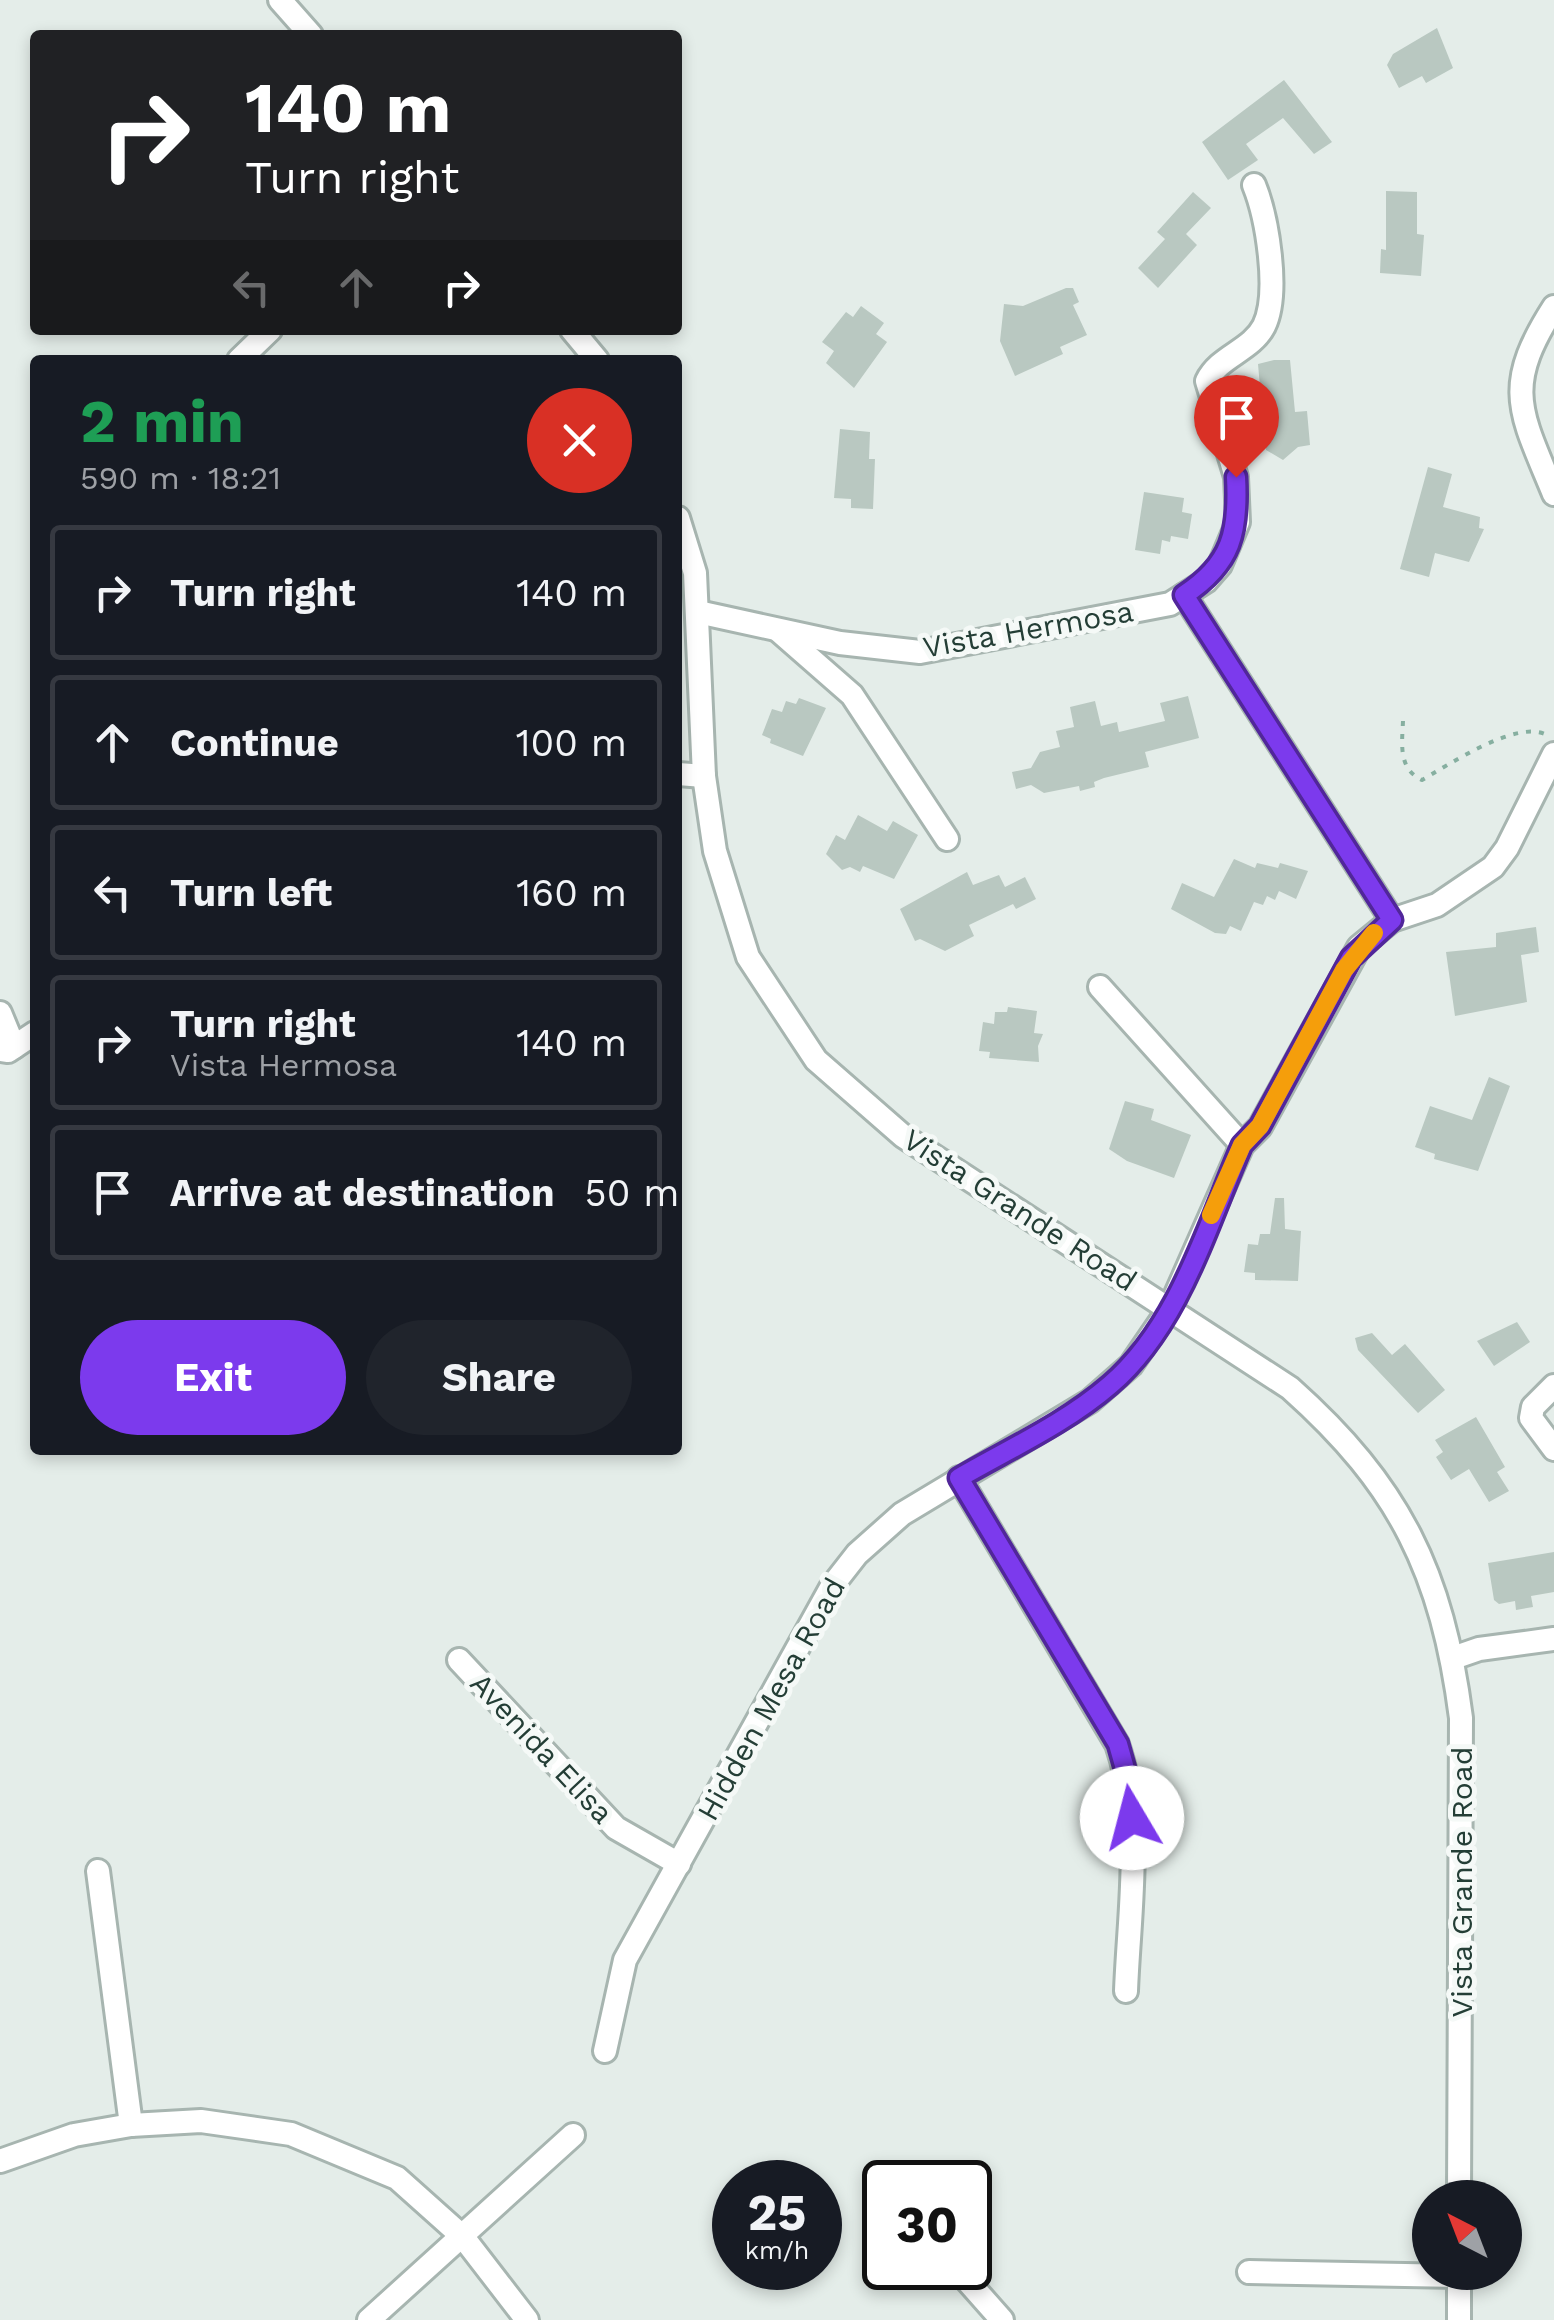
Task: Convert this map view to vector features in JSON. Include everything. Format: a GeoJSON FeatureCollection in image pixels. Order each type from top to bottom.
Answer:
{"type":"FeatureCollection","features":[{"type":"Feature","properties":{"kind":"street"},"geometry":{"type":"LineString","coordinates":[[280,0],[307,30]]}},
{"type":"Feature","properties":{"kind":"street","name":"Vista Hermosa"},"geometry":{"type":"LineString","coordinates":[[698,612],[778,630],[920,652],[1170,604],[1206,581],[1220,565],[1238,522],[1236,477],[1207,381],[1215,365],[1247,345],[1264,326],[1268,300],[1266,215],[1254,184]]}},
{"type":"Feature","properties":{"kind":"street"},"geometry":{"type":"LineString","coordinates":[[1554,307],[1526,349],[1520,412],[1554,494]]}},
{"type":"Feature","properties":{"kind":"street"},"geometry":{"type":"LineString","coordinates":[[244,355],[265,335]]}},
{"type":"Feature","properties":{"kind":"street"},"geometry":{"type":"LineString","coordinates":[[576,335],[593,355]]}},
{"type":"Feature","properties":{"kind":"street","name":"Vista Grande Road"},"geometry":{"type":"LineString","coordinates":[[682,531],[695,573],[704,776],[715,851],[748,958],[816,1060],[903,1136],[1290,1388],[1341,1433],[1384,1486],[1410,1532],[1440,1605],[1454,1658],[1462,1718],[1459,2180]]}},
{"type":"Feature","properties":{"kind":"street"},"geometry":{"type":"LineString","coordinates":[[1184,595],[1392,920],[1447,900],[1493,866],[1507,848],[1554,754]]}},
{"type":"Feature","properties":{"kind":"street"},"geometry":{"type":"LineString","coordinates":[[778,630],[852,696],[947,839]]}},
{"type":"Feature","properties":{"kind":"street"},"geometry":{"type":"LineString","coordinates":[[682,774],[704,776]]}},
{"type":"Feature","properties":{"kind":"street","name":"Hidden Mesa Road"},"geometry":{"type":"LineString","coordinates":[[605,2051],[625,1960],[844,1570],[886,1526],[1101,1393],[1146,1347],[1170,1308],[1242,1145],[1260,1126],[1351,958],[1392,920]]}},
{"type":"Feature","properties":{"kind":"street"},"geometry":{"type":"LineString","coordinates":[[1100,988],[1242,1145]]}},
{"type":"Feature","properties":{"kind":"street"},"geometry":{"type":"LineString","coordinates":[[0,1013],[7,1049],[30,1035]]}},
{"type":"Feature","properties":{"kind":"street"},"geometry":{"type":"LineString","coordinates":[[1554,1386],[1534,1407],[1531,1418],[1554,1449]]}},
{"type":"Feature","properties":{"kind":"street"},"geometry":{"type":"LineString","coordinates":[[959,1478],[1118,1744],[1132,1818],[1126,1990]]}},
{"type":"Feature","properties":{"kind":"street"},"geometry":{"type":"LineString","coordinates":[[1454,1658],[1478,1649],[1554,1639]]}},
{"type":"Feature","properties":{"kind":"street","name":"Avenida Elisa"},"geometry":{"type":"LineString","coordinates":[[460,1660],[616,1828],[680,1864]]}},
{"type":"Feature","properties":{"kind":"street"},"geometry":{"type":"LineString","coordinates":[[98,1871],[131,2124]]}},
{"type":"Feature","properties":{"kind":"street"},"geometry":{"type":"LineString","coordinates":[[0,2161],[74,2135],[131,2124],[202,2122],[291,2134],[398,2178],[463,2237],[527,2320]]}},
{"type":"Feature","properties":{"kind":"street"},"geometry":{"type":"LineString","coordinates":[[369,2320],[572,2136]]}},
{"type":"Feature","properties":{"kind":"street"},"geometry":{"type":"LineString","coordinates":[[1249,2272],[1412,2274]]}},
{"type":"Feature","properties":{"kind":"street"},"geometry":{"type":"LineString","coordinates":[[975,2290],[1002,2320]]}},
{"type":"Feature","properties":{"kind":"street"},"geometry":{"type":"LineString","coordinates":[[1459,2290],[1459,2320]]}},
{"type":"Feature","properties":{"kind":"path"},"geometry":{"type":"LineString","coordinates":[[1402,720],[1405,764],[1410,774],[1422,780],[1482,746],[1534,730],[1554,738]]}},
{"type":"Feature","properties":{"kind":"building"},"geometry":{"type":"Polygon","coordinates":[[[1437,28],[1453,68],[1426,83],[1422,76],[1399,88],[1387,65],[1393,54],[1437,28]]]}},
{"type":"Feature","properties":{"kind":"building"},"geometry":{"type":"Polygon","coordinates":[[[1284,80],[1332,142],[1314,154],[1283,118],[1246,144],[1258,160],[1228,180],[1202,142],[1284,80]]]}},
{"type":"Feature","properties":{"kind":"building"},"geometry":{"type":"Polygon","coordinates":[[[1386,191],[1417,192],[1417,234],[1424,235],[1421,276],[1380,273],[1381,249],[1386,250],[1386,191]]]}},
{"type":"Feature","properties":{"kind":"building"},"geometry":{"type":"Polygon","coordinates":[[[1193,192],[1211,208],[1186,234],[1197,245],[1158,288],[1138,268],[1165,239],[1157,232],[1193,192]]]}},
{"type":"Feature","properties":{"kind":"building"},"geometry":{"type":"Polygon","coordinates":[[[1073,288],[1079,302],[1073,305],[1087,335],[1060,347],[1063,354],[1015,376],[1000,341],[1004,304],[1023,306],[1073,288]]]}},
{"type":"Feature","properties":{"kind":"building"},"geometry":{"type":"Polygon","coordinates":[[[861,306],[884,323],[876,334],[887,342],[854,388],[826,363],[834,351],[822,342],[846,312],[853,317],[861,306]]]}},
{"type":"Feature","properties":{"kind":"building"},"geometry":{"type":"Polygon","coordinates":[[[1290,360],[1295,412],[1307,411],[1310,445],[1298,447],[1283,460],[1266,450],[1265,437],[1257,438],[1256,423],[1263,422],[1258,364],[1290,360]]]}},
{"type":"Feature","properties":{"kind":"building"},"geometry":{"type":"Polygon","coordinates":[[[840,429],[870,432],[869,459],[875,459],[873,509],[851,508],[851,499],[834,498],[840,429]]]}},
{"type":"Feature","properties":{"kind":"building"},"geometry":{"type":"Polygon","coordinates":[[[1428,467],[1452,474],[1443,507],[1480,517],[1479,528],[1484,529],[1469,562],[1435,553],[1429,577],[1400,569],[1428,467]]]}},
{"type":"Feature","properties":{"kind":"building"},"geometry":{"type":"Polygon","coordinates":[[[1144,492],[1184,498],[1182,512],[1192,514],[1188,539],[1171,536],[1170,542],[1162,540],[1160,554],[1135,550],[1144,492]]]}},
{"type":"Feature","properties":{"kind":"building"},"geometry":{"type":"Polygon","coordinates":[[[1188,696],[1199,738],[1145,752],[1149,767],[1104,778],[1094,782],[1095,787],[1080,791],[1079,786],[1044,793],[1031,785],[1016,789],[1012,772],[1031,768],[1040,752],[1060,747],[1056,731],[1074,727],[1070,707],[1095,701],[1101,726],[1117,722],[1119,732],[1165,721],[1160,703],[1188,696]]]}},
{"type":"Feature","properties":{"kind":"building"},"geometry":{"type":"Polygon","coordinates":[[[799,698],[826,708],[803,756],[770,743],[771,739],[762,735],[772,709],[782,712],[786,701],[796,704],[799,698]]]}},
{"type":"Feature","properties":{"kind":"building"},"geometry":{"type":"Polygon","coordinates":[[[858,815],[887,831],[893,821],[918,835],[894,879],[863,866],[860,872],[850,867],[842,870],[826,854],[836,835],[845,840],[858,815]]]}},
{"type":"Feature","properties":{"kind":"building"},"geometry":{"type":"Polygon","coordinates":[[[1234,859],[1255,868],[1257,863],[1278,868],[1280,863],[1308,871],[1296,899],[1279,891],[1275,900],[1267,896],[1263,905],[1254,902],[1241,931],[1230,926],[1226,934],[1215,933],[1171,909],[1182,883],[1214,897],[1234,859]]]}},
{"type":"Feature","properties":{"kind":"building"},"geometry":{"type":"Polygon","coordinates":[[[967,872],[973,885],[999,875],[1005,887],[1025,877],[1036,899],[1016,909],[1013,904],[969,925],[974,936],[945,951],[920,939],[915,941],[900,909],[967,872]]]}},
{"type":"Feature","properties":{"kind":"building"},"geometry":{"type":"Polygon","coordinates":[[[1536,927],[1539,952],[1521,955],[1527,1002],[1455,1016],[1446,952],[1496,947],[1496,933],[1536,927]]]}},
{"type":"Feature","properties":{"kind":"building"},"geometry":{"type":"Polygon","coordinates":[[[1008,1007],[1037,1011],[1034,1033],[1043,1034],[1038,1046],[1039,1062],[989,1058],[990,1052],[979,1051],[983,1022],[994,1024],[995,1012],[1007,1012],[1008,1007]]]}},
{"type":"Feature","properties":{"kind":"building"},"geometry":{"type":"Polygon","coordinates":[[[1489,1077],[1510,1086],[1478,1171],[1434,1159],[1435,1154],[1415,1147],[1430,1106],[1472,1120],[1489,1077]]]}},
{"type":"Feature","properties":{"kind":"building"},"geometry":{"type":"Polygon","coordinates":[[[1125,1101],[1154,1109],[1151,1120],[1191,1135],[1174,1178],[1127,1161],[1109,1149],[1125,1101]]]}},
{"type":"Feature","properties":{"kind":"building"},"geometry":{"type":"Polygon","coordinates":[[[1275,1198],[1284,1198],[1285,1229],[1301,1231],[1298,1281],[1255,1280],[1255,1273],[1244,1272],[1248,1244],[1258,1245],[1260,1234],[1270,1234],[1275,1198]]]}},
{"type":"Feature","properties":{"kind":"building"},"geometry":{"type":"Polygon","coordinates":[[[1517,1322],[1530,1342],[1494,1366],[1477,1341],[1517,1322]]]}},
{"type":"Feature","properties":{"kind":"building"},"geometry":{"type":"Polygon","coordinates":[[[1372,1333],[1392,1355],[1405,1344],[1445,1390],[1418,1413],[1358,1350],[1355,1338],[1372,1333]]]}},
{"type":"Feature","properties":{"kind":"building"},"geometry":{"type":"Polygon","coordinates":[[[1476,1417],[1505,1467],[1497,1472],[1509,1491],[1489,1502],[1469,1469],[1451,1480],[1436,1457],[1443,1452],[1435,1440],[1476,1417]]]}},
{"type":"Feature","properties":{"kind":"building"},"geometry":{"type":"Polygon","coordinates":[[[1554,1552],[1554,1592],[1531,1596],[1533,1607],[1516,1610],[1515,1601],[1499,1604],[1494,1600],[1488,1563],[1554,1552]]]}},
{"type":"Feature","properties":{"kind":"slow traffic"},"geometry":{"type":"LineString","coordinates":[[1211,1215],[1242,1145],[1260,1126],[1344,970],[1374,933]]}},
{"type":"Feature","properties":{"kind":"route"},"geometry":{"type":"LineString","coordinates":[[1132,1818],[1129,1783],[1118,1744],[959,1478],[1090,1401],[1146,1347],[1170,1308],[1242,1145],[1260,1126],[1351,958],[1369,937],[1392,920],[1184,595],[1206,581],[1220,565],[1238,522],[1236,477]]}}]}
